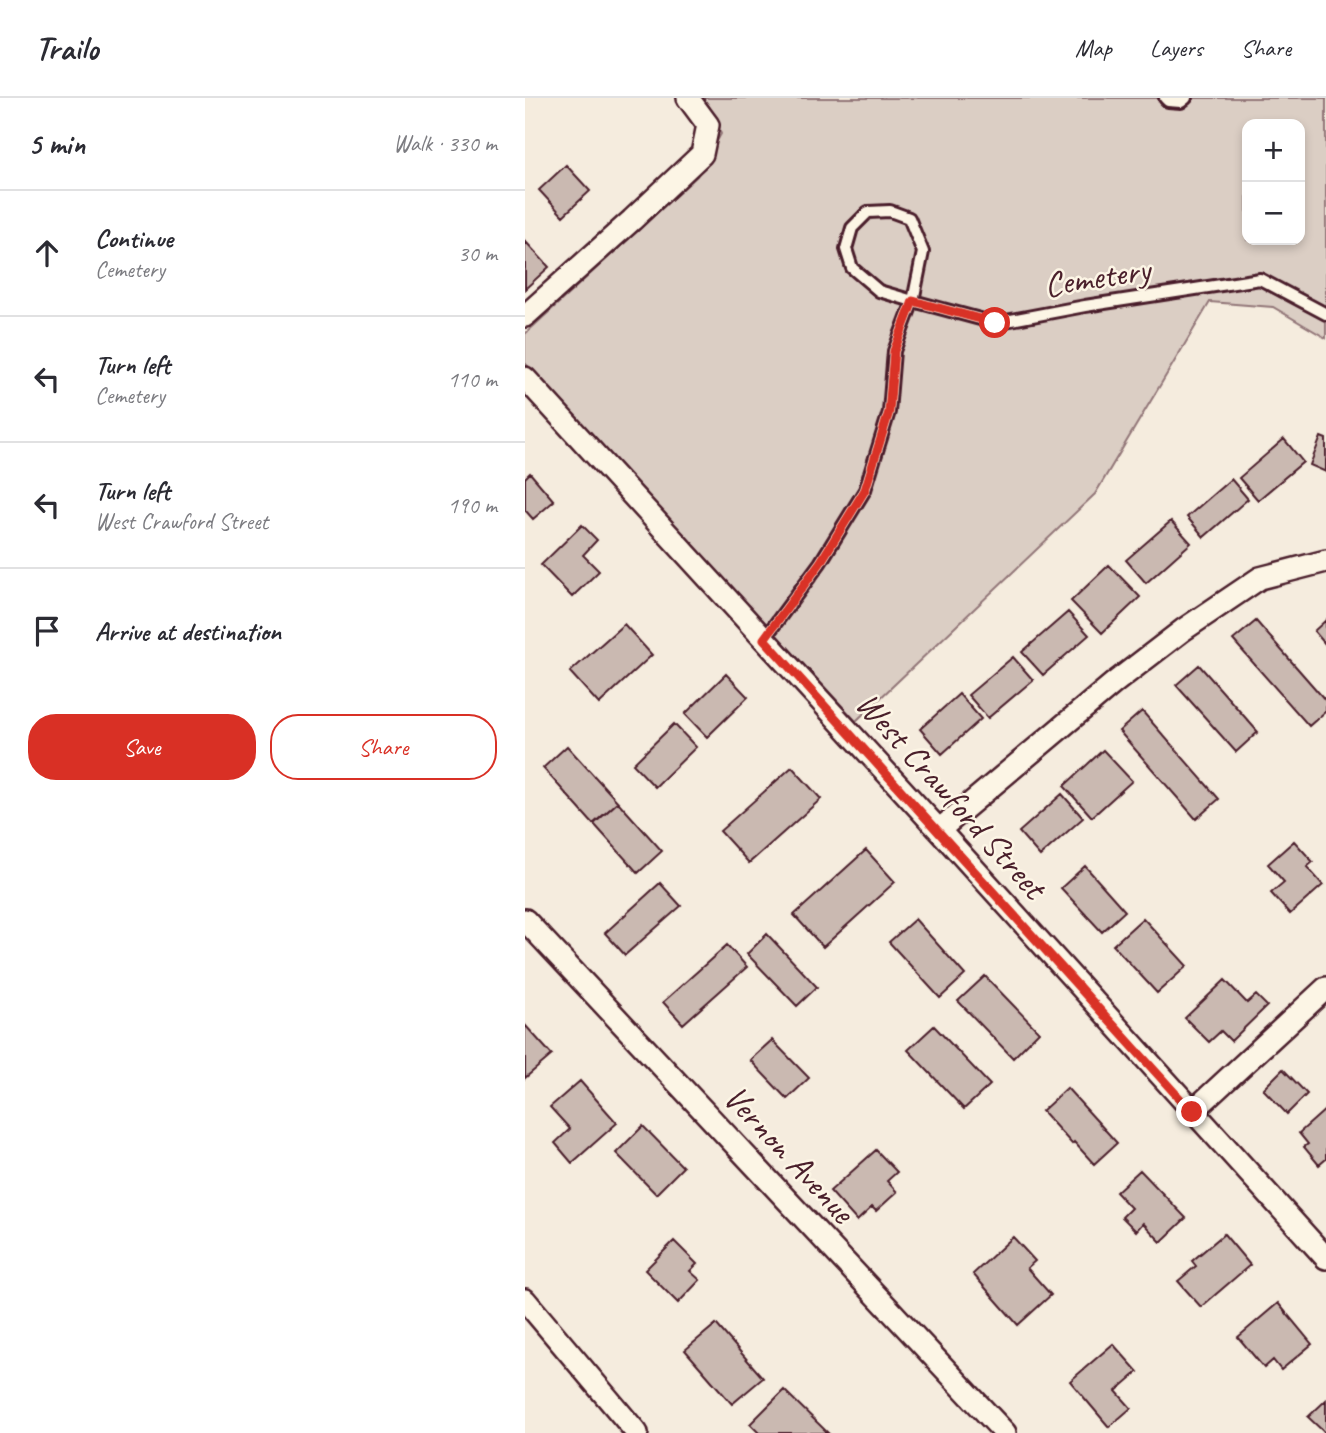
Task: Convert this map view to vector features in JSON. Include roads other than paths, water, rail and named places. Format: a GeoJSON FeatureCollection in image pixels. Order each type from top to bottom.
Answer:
{"type":"FeatureCollection","features":[{"type":"Feature","properties":{"kind":"street"},"geometry":{"type":"LineString","coordinates":[[525,316],[702,154],[708,125],[688,98]]}},
{"type":"Feature","properties":{"kind":"street","name":"West Crawford Street"},"geometry":{"type":"LineString","coordinates":[[525,378],[1326,1258]]}},
{"type":"Feature","properties":{"kind":"street"},"geometry":{"type":"LineString","coordinates":[[939,830],[1114,682],[1183,630],[1260,578],[1326,561]]}},
{"type":"Feature","properties":{"kind":"street","name":"Vernon Avenue"},"geometry":{"type":"LineString","coordinates":[[525,920],[1005,1433]]}},
{"type":"Feature","properties":{"kind":"street"},"geometry":{"type":"LineString","coordinates":[[1192,1112],[1326,988]]}},
{"type":"Feature","properties":{"kind":"street"},"geometry":{"type":"LineString","coordinates":[[525,1300],[637,1433]]}},
{"type":"Feature","properties":{"kind":"lane"},"geometry":{"type":"LineString","coordinates":[[1165,98],[1168,101],[1181,102],[1186,98]]}},
{"type":"Feature","properties":{"kind":"lane"},"geometry":{"type":"LineString","coordinates":[[764,639],[820,563],[865,490],[889,412],[894,351],[913,301],[923,252],[909,218],[890,211],[868,212],[852,228],[846,249],[852,268],[879,291],[913,301]]}},
{"type":"Feature","properties":{"kind":"lane","name":"Cemetery"},"geometry":{"type":"LineString","coordinates":[[913,301],[995,323],[1260,279],[1326,314]]}}]}
